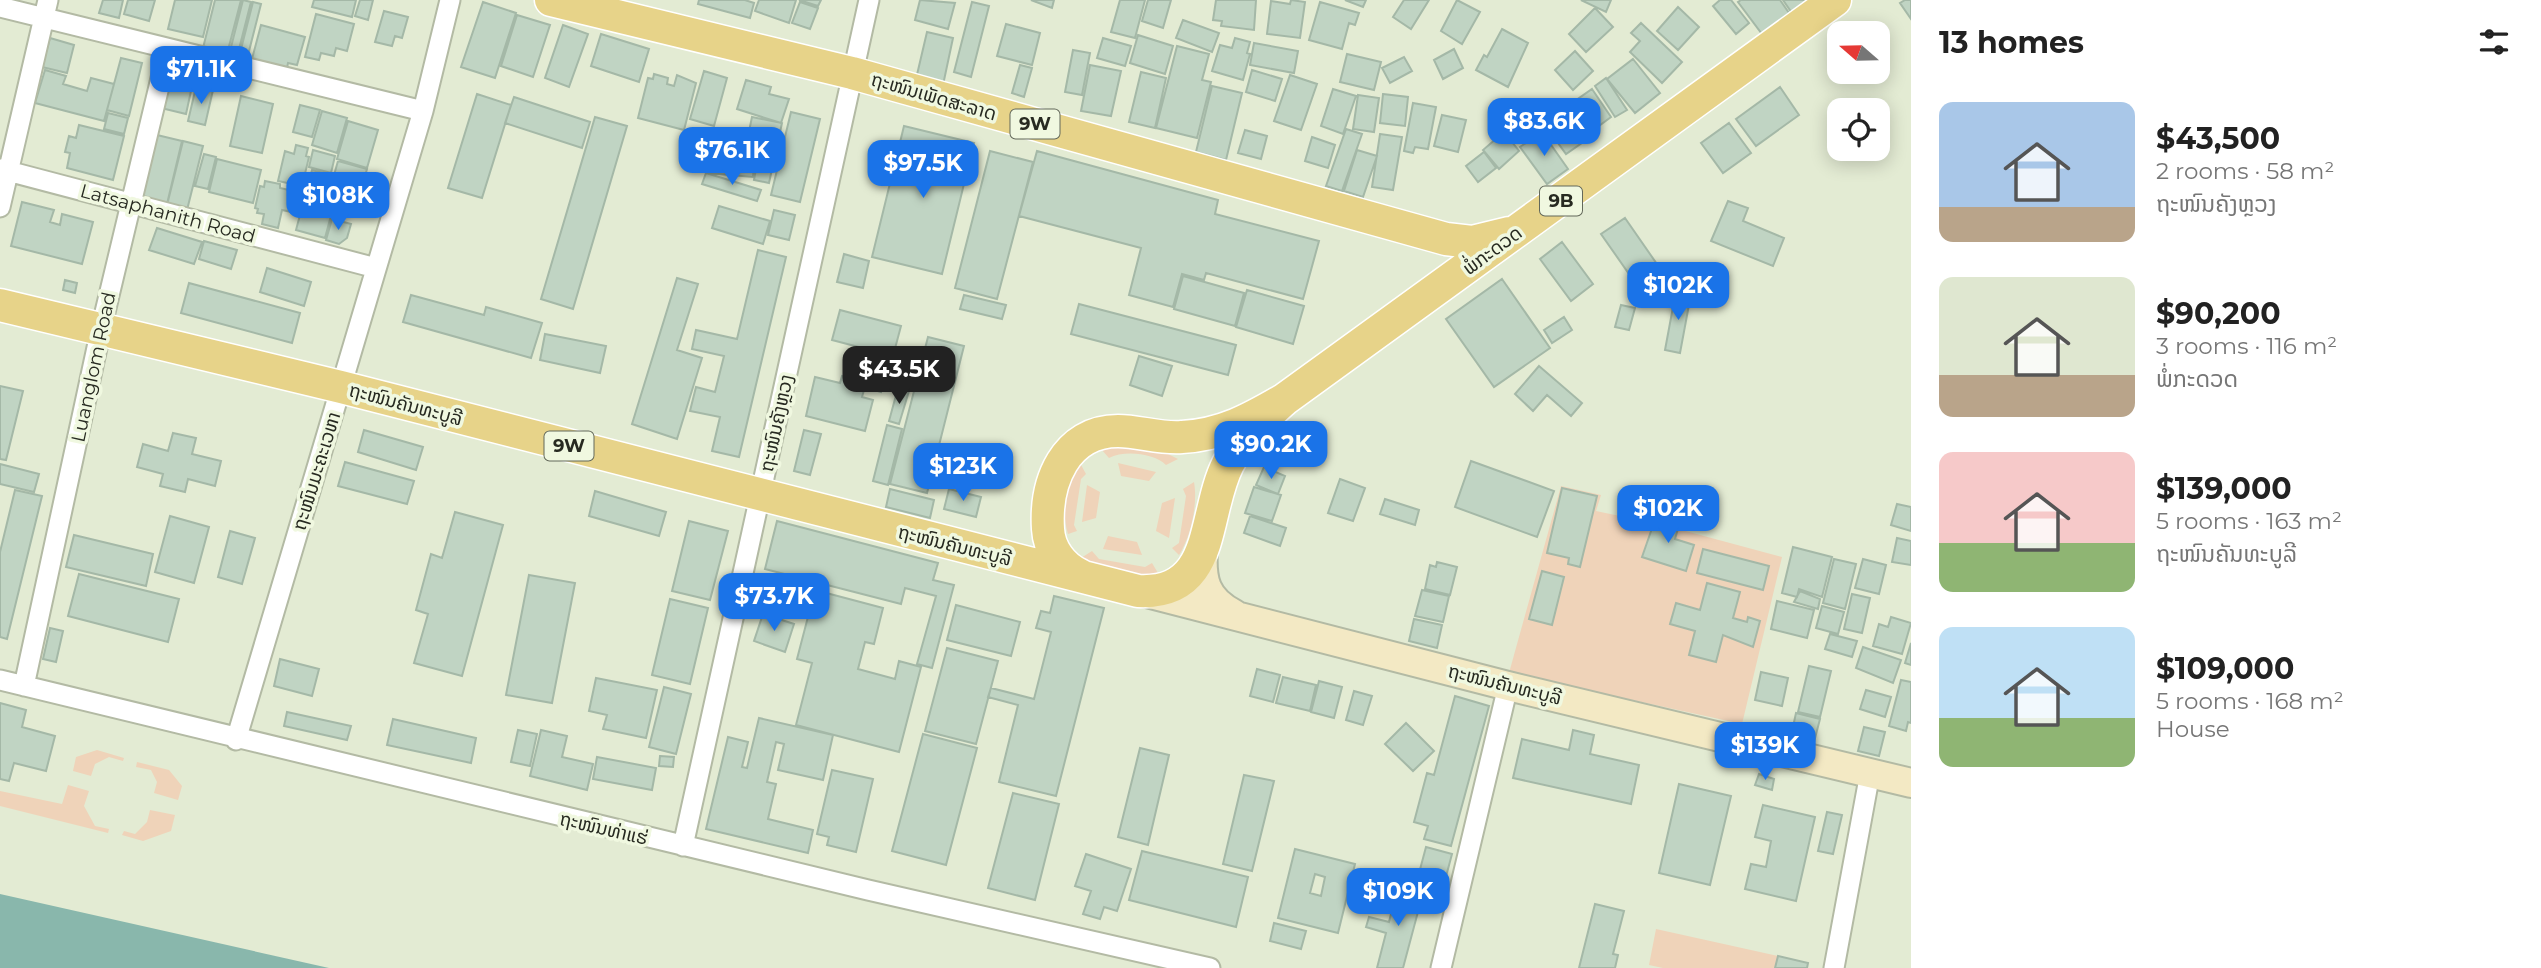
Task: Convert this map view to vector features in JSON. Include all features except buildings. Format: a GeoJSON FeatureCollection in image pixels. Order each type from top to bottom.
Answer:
{"type":"FeatureCollection","features":[{"type":"Feature","properties":{"kind":"main road","name":"ຖະໜົນເພັດສະລາດ"},"geometry":{"type":"LineString","coordinates":[[551,0],[852,73],[1416,232],[1472,242],[1517,232]]}},
{"type":"Feature","properties":{"kind":"main road","name":"ພໍ່ກະດວດ"},"geometry":{"type":"LineString","coordinates":[[1285,399],[1835,0]]}},
{"type":"Feature","properties":{"kind":"main road"},"geometry":{"type":"LineString","coordinates":[[1416,232],[1435,248],[1441,269],[1433,290],[1423,299]]}},
{"type":"Feature","properties":{"kind":"main road","name":"ຖະໜົນຄັນທະບູລີ"},"geometry":{"type":"LineString","coordinates":[[0,305],[341,387],[1138,591]]}},
{"type":"Feature","properties":{"kind":"main road","name":"9B"},"geometry":{"type":"LineString","coordinates":[[1138,591],[1155,592],[1181,581],[1197,565],[1226,467],[1253,429],[1285,399]]}},
{"type":"Feature","properties":{"kind":"main road","name":"9B"},"geometry":{"type":"LineString","coordinates":[[1091,579],[1061,561],[1052,547],[1048,530],[1055,473],[1074,444],[1089,435],[1106,431],[1179,438],[1211,434],[1231,429],[1285,399]]}},
{"type":"Feature","properties":{"kind":"street","name":"ຖະໜົນມະຄະເວຫາ"},"geometry":{"type":"LineString","coordinates":[[236,740],[423,111],[450,0]]}},
{"type":"Feature","properties":{"kind":"street","name":"ຖະໜົນຄັງຫຼວງ"},"geometry":{"type":"LineString","coordinates":[[683,846],[869,0]]}},
{"type":"Feature","properties":{"kind":"street"},"geometry":{"type":"LineString","coordinates":[[0,6],[46,9],[168,49],[423,111]]}},
{"type":"Feature","properties":{"kind":"street"},"geometry":{"type":"LineString","coordinates":[[0,207],[5,170],[46,9]]}},
{"type":"Feature","properties":{"kind":"street","name":"Luanglom Road"},"geometry":{"type":"LineString","coordinates":[[24,686],[101,329],[168,49]]}},
{"type":"Feature","properties":{"kind":"street","name":"Latsaphanith Road"},"geometry":{"type":"LineString","coordinates":[[5,170],[376,268]]}},
{"type":"Feature","properties":{"kind":"street"},"geometry":{"type":"LineString","coordinates":[[1203,549],[1202,573],[1211,596],[1218,606],[1242,619]]}},
{"type":"Feature","properties":{"kind":"street","name":"ຖະໜົນຄັນທະບູລີ"},"geometry":{"type":"LineString","coordinates":[[1138,591],[1508,686],[1911,783]]}},
{"type":"Feature","properties":{"kind":"street","name":"ຖະໜົນທ່າແຮ່"},"geometry":{"type":"LineString","coordinates":[[0,680],[236,740],[1210,968]]}},
{"type":"Feature","properties":{"kind":"street"},"geometry":{"type":"LineString","coordinates":[[1441,968],[1508,686]]}},
{"type":"Feature","properties":{"kind":"street"},"geometry":{"type":"LineString","coordinates":[[1834,968],[1870,772]]}},
{"type":"Feature","properties":{"kind":"shaded area"},"geometry":{"type":"Polygon","coordinates":[[[1116,445],[1162,451],[1178,459],[1166,465],[1139,454],[1123,454],[1109,458],[1101,449],[1116,445]]]}},
{"type":"Feature","properties":{"kind":"shaded area"},"geometry":{"type":"Polygon","coordinates":[[[1080,463],[1086,474],[1081,479],[1074,525],[1077,531],[1068,534],[1066,496],[1071,478],[1080,463]]]}},
{"type":"Feature","properties":{"kind":"shaded area"},"geometry":{"type":"Polygon","coordinates":[[[1118,463],[1156,472],[1149,481],[1121,476],[1118,463]]]}},
{"type":"Feature","properties":{"kind":"shaded area"},"geometry":{"type":"Polygon","coordinates":[[[1194,482],[1192,520],[1179,555],[1172,548],[1179,543],[1186,496],[1183,489],[1194,482]]]}},
{"type":"Feature","properties":{"kind":"shaded area"},"geometry":{"type":"Polygon","coordinates":[[[1087,485],[1100,492],[1096,518],[1082,522],[1087,485]]]}},
{"type":"Feature","properties":{"kind":"shaded area"},"geometry":{"type":"Polygon","coordinates":[[[1561,486],[1601,495],[1596,511],[1653,523],[1657,514],[1680,522],[1678,529],[1782,557],[1742,724],[1509,673],[1561,486]]]}},
{"type":"Feature","properties":{"kind":"shaded area"},"geometry":{"type":"Polygon","coordinates":[[[1175,498],[1169,538],[1156,531],[1162,503],[1175,498]]]}},
{"type":"Feature","properties":{"kind":"shaded area"},"geometry":{"type":"Polygon","coordinates":[[[1108,536],[1137,542],[1142,555],[1103,549],[1108,536]]]}},
{"type":"Feature","properties":{"kind":"shaded area"},"geometry":{"type":"Polygon","coordinates":[[[1092,551],[1099,559],[1145,567],[1152,563],[1158,573],[1118,573],[1081,558],[1092,551]]]}},
{"type":"Feature","properties":{"kind":"shaded area"},"geometry":{"type":"Polygon","coordinates":[[[97,750],[124,758],[123,761],[109,757],[95,764],[91,776],[73,771],[76,757],[97,750]]]}},
{"type":"Feature","properties":{"kind":"shaded area"},"geometry":{"type":"Polygon","coordinates":[[[137,762],[169,770],[182,786],[178,800],[154,793],[157,782],[151,770],[136,767],[137,762]]]}},
{"type":"Feature","properties":{"kind":"shaded area"},"geometry":{"type":"Polygon","coordinates":[[[68,785],[89,791],[84,806],[95,826],[109,829],[108,833],[0,806],[0,791],[62,804],[68,785]]]}},
{"type":"Feature","properties":{"kind":"shaded area"},"geometry":{"type":"Polygon","coordinates":[[[150,810],[175,815],[171,831],[143,841],[122,835],[124,831],[135,834],[147,822],[150,810]]]}},
{"type":"Feature","properties":{"kind":"shaded area"},"geometry":{"type":"Polygon","coordinates":[[[1656,929],[1778,956],[1775,968],[1663,968],[1649,965],[1656,929]]]}},
{"type":"Feature","properties":{"kind":"water"},"geometry":{"type":"Polygon","coordinates":[[[0,894],[329,968],[0,968],[0,894]]]}}]}
